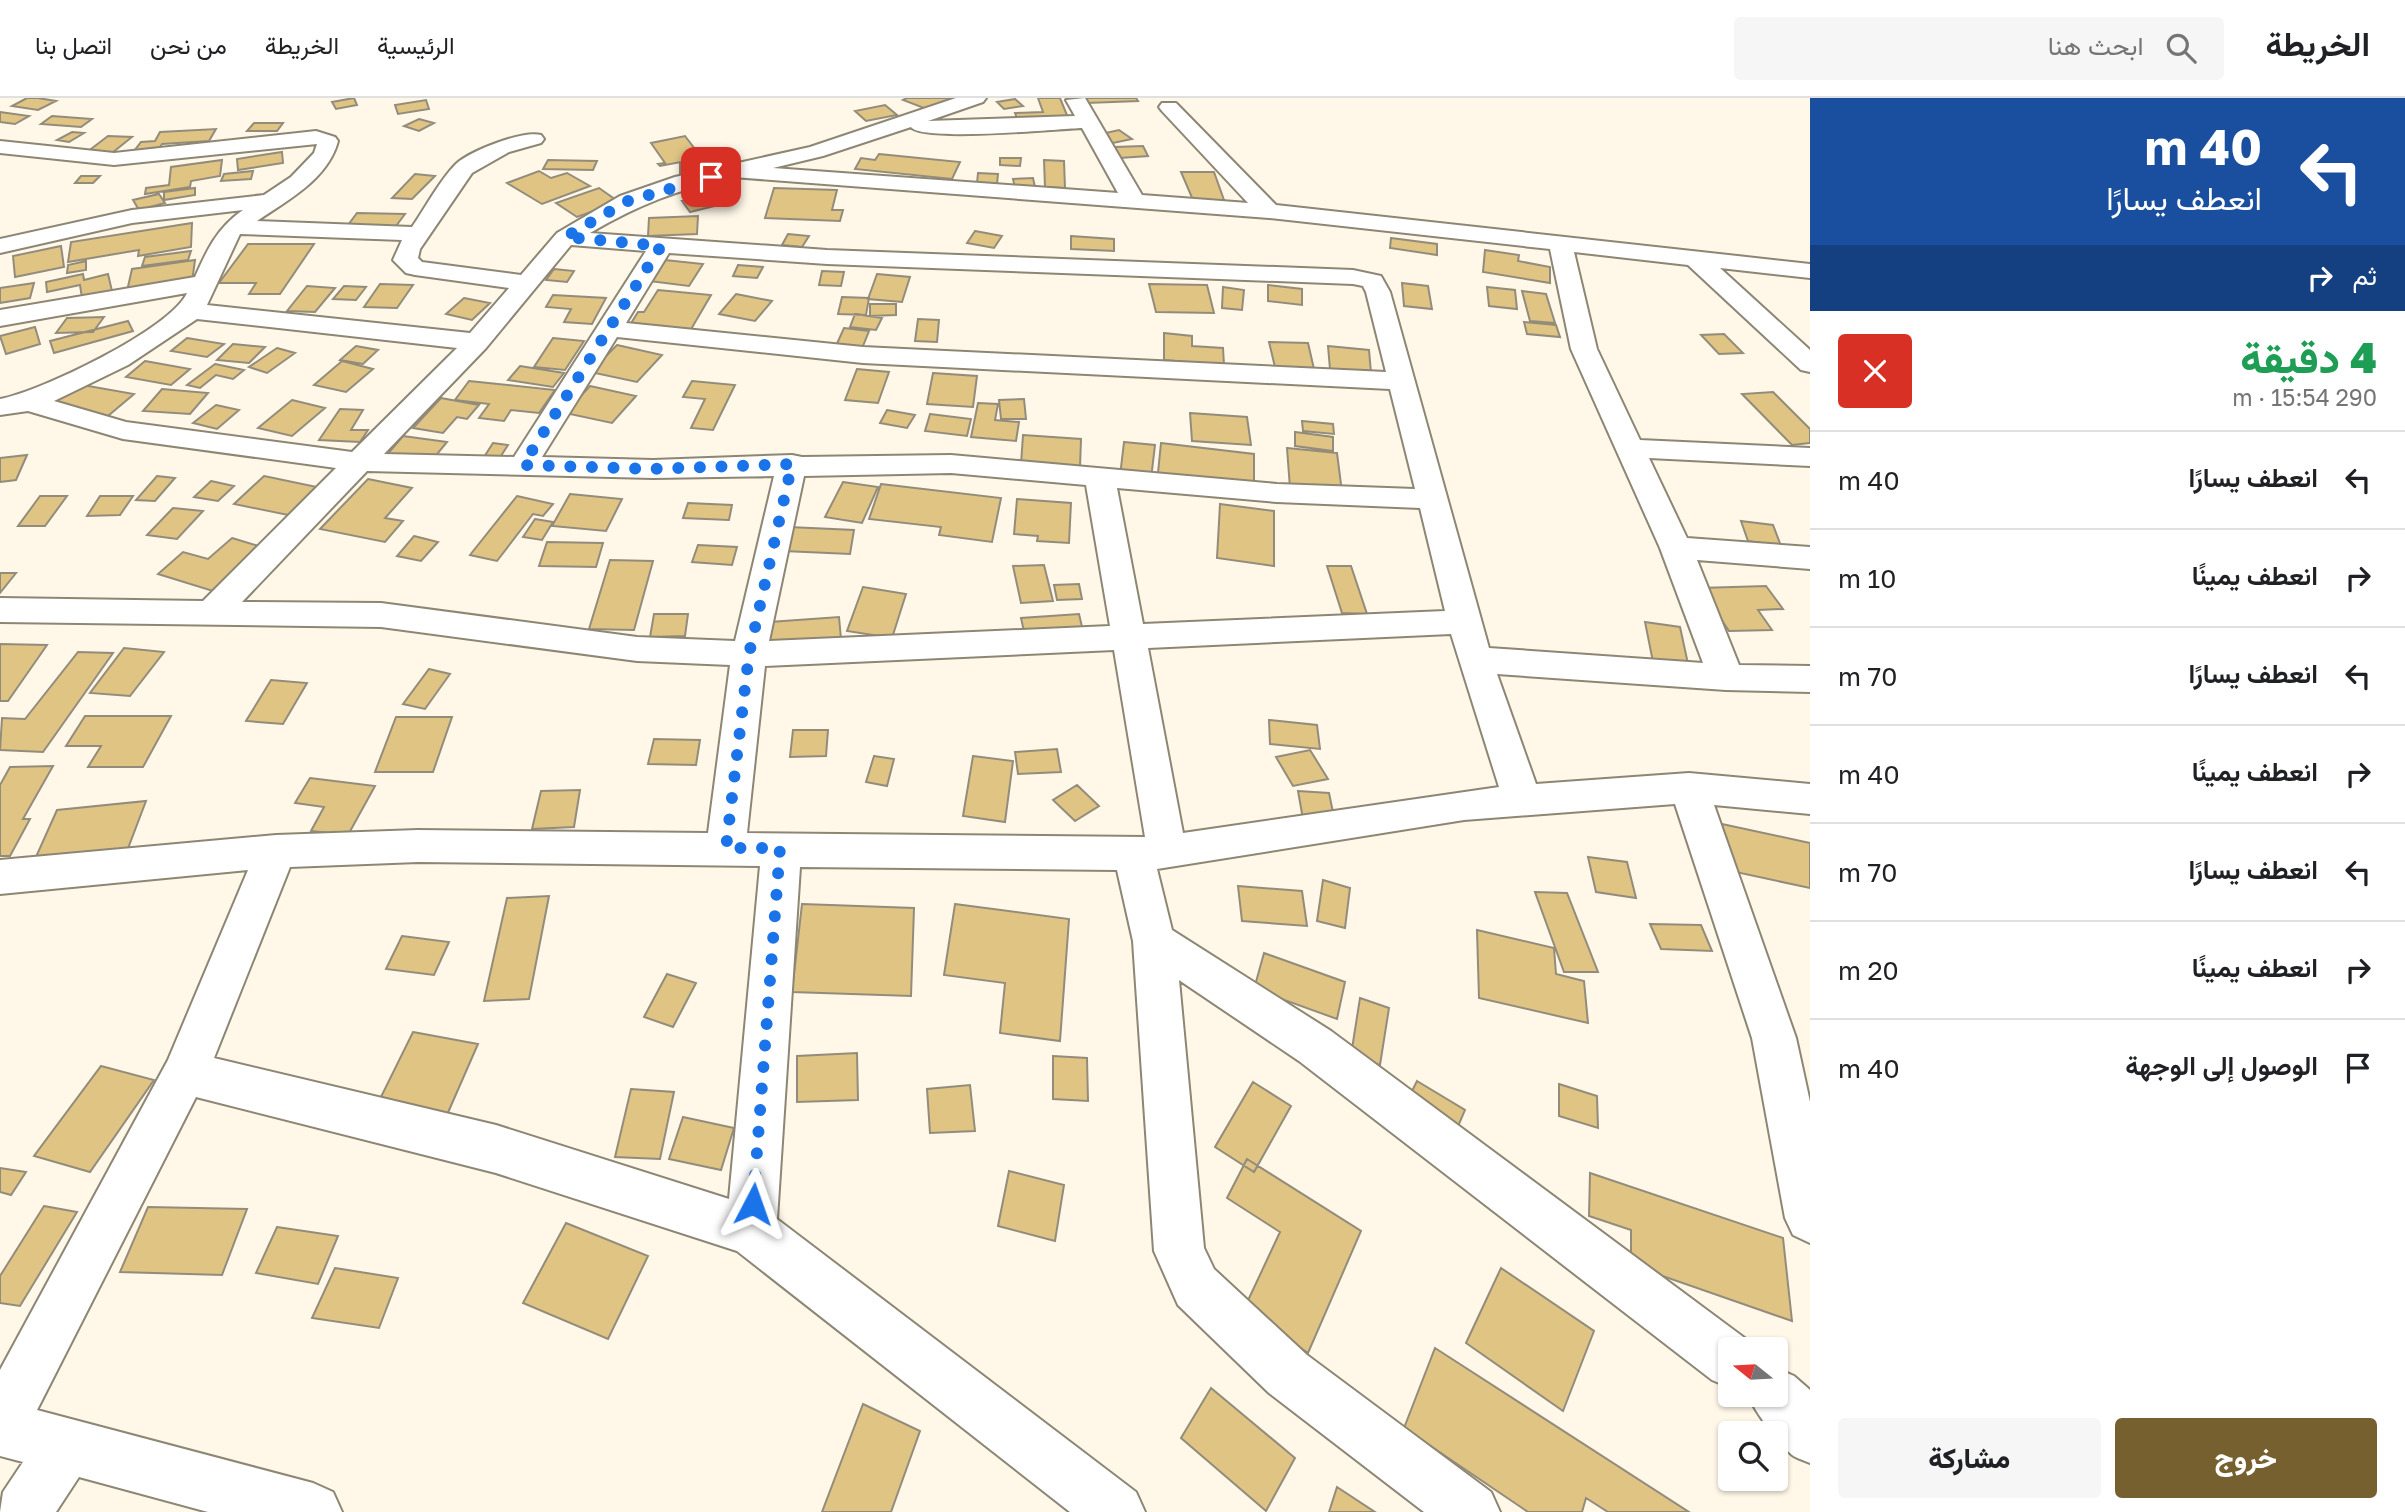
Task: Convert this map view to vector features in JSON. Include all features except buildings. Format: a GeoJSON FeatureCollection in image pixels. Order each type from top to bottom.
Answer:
{"type":"FeatureCollection","features":[{"type":"Feature","properties":{"kind":"street"},"geometry":{"type":"LineString","coordinates":[[211,613],[477,342],[565,237],[628,201],[684,183],[816,152],[976,98]]}},
{"type":"Feature","properties":{"kind":"street"},"geometry":{"type":"LineString","coordinates":[[1074,98],[1090,121],[1134,201]]}},
{"type":"Feature","properties":{"kind":"street"},"geometry":{"type":"LineString","coordinates":[[1169,107],[1269,211]]}},
{"type":"Feature","properties":{"kind":"street"},"geometry":{"type":"LineString","coordinates":[[897,126],[968,128],[1090,121]]}},
{"type":"Feature","properties":{"kind":"street"},"geometry":{"type":"LineString","coordinates":[[0,147],[114,159],[142,158],[288,139],[316,137],[328,141],[324,155],[299,182],[233,227],[223,241],[192,311],[119,359],[29,402],[0,407]]}},
{"type":"Feature","properties":{"kind":"street"},"geometry":{"type":"LineString","coordinates":[[526,283],[415,268],[405,260],[419,234],[464,168],[502,148],[534,139]]}},
{"type":"Feature","properties":{"kind":"street"},"geometry":{"type":"LineString","coordinates":[[0,172],[45,150]]}},
{"type":"Feature","properties":{"kind":"street"},"geometry":{"type":"LineString","coordinates":[[738,172],[1269,211],[1810,271]]}},
{"type":"Feature","properties":{"kind":"street"},"geometry":{"type":"LineString","coordinates":[[0,246],[66,228],[238,203],[269,202]]}},
{"type":"Feature","properties":{"kind":"street"},"geometry":{"type":"LineString","coordinates":[[233,227],[419,234]]}},
{"type":"Feature","properties":{"kind":"street"},"geometry":{"type":"LineString","coordinates":[[565,237],[827,257],[1353,277],[1371,281],[1378,292],[1475,660],[1523,800]]}},
{"type":"Feature","properties":{"kind":"street"},"geometry":{"type":"LineString","coordinates":[[1561,244],[1584,349],[1676,548],[1726,677]]}},
{"type":"Feature","properties":{"kind":"street"},"geometry":{"type":"LineString","coordinates":[[523,465],[661,246]]}},
{"type":"Feature","properties":{"kind":"street"},"geometry":{"type":"LineString","coordinates":[[1697,260],[1810,364]]}},
{"type":"Feature","properties":{"kind":"street"},"geometry":{"type":"LineString","coordinates":[[0,318],[205,283]]}},
{"type":"Feature","properties":{"kind":"street"},"geometry":{"type":"LineString","coordinates":[[192,311],[477,342]]}},
{"type":"Feature","properties":{"kind":"street"},"geometry":{"type":"LineString","coordinates":[[611,329],[863,355],[1402,381]]}},
{"type":"Feature","properties":{"kind":"street"},"geometry":{"type":"LineString","coordinates":[[29,402],[123,430],[359,462],[653,469],[792,464],[951,464],[1276,493],[1433,499]]}},
{"type":"Feature","properties":{"kind":"street"},"geometry":{"type":"LineString","coordinates":[[1628,448],[1810,457]]}},
{"type":"Feature","properties":{"kind":"street"},"geometry":{"type":"LineString","coordinates":[[726,848],[749,654],[792,464]]}},
{"type":"Feature","properties":{"kind":"street"},"geometry":{"type":"LineString","coordinates":[[1100,477],[1127,639],[1150,853],[1154,942],[1179,1251],[1196,1287],[1288,1374],[1471,1512]]}},
{"type":"Feature","properties":{"kind":"street"},"geometry":{"type":"LineString","coordinates":[[1676,548],[1810,558]]}},
{"type":"Feature","properties":{"kind":"street"},"geometry":{"type":"LineString","coordinates":[[0,610],[381,615],[637,649],[749,654],[1465,622]]}},
{"type":"Feature","properties":{"kind":"street"},"geometry":{"type":"LineString","coordinates":[[1475,660],[1726,677],[1810,679]]}},
{"type":"Feature","properties":{"kind":"street"},"geometry":{"type":"LineString","coordinates":[[1689,788],[1774,1038],[1810,1218]]}},
{"type":"Feature","properties":{"kind":"street"},"geometry":{"type":"LineString","coordinates":[[0,877],[276,851],[418,846],[1150,853],[1464,806],[1523,800],[1689,788],[1810,799]]}},
{"type":"Feature","properties":{"kind":"street"},"geometry":{"type":"LineString","coordinates":[[751,1231],[780,848]]}},
{"type":"Feature","properties":{"kind":"street"},"geometry":{"type":"LineString","coordinates":[[276,851],[186,1073],[0,1427],[65,1448],[313,1512]]}},
{"type":"Feature","properties":{"kind":"street"},"geometry":{"type":"LineString","coordinates":[[1154,942],[1315,1046],[1718,1351]]}},
{"type":"Feature","properties":{"kind":"street"},"geometry":{"type":"LineString","coordinates":[[186,1073],[496,1149],[751,1231],[1116,1512]]}},
{"type":"Feature","properties":{"kind":"street"},"geometry":{"type":"LineString","coordinates":[[1788,1405],[1810,1435]]}},
{"type":"Feature","properties":{"kind":"street"},"geometry":{"type":"LineString","coordinates":[[23,1512],[65,1448]]}},
{"type":"Feature","properties":{"kind":"route"},"geometry":{"type":"LineString","coordinates":[[711,177],[628,201],[565,237],[661,246],[523,465],[653,469],[792,464],[749,654],[726,848],[780,848],[753,1204]]}}]}
